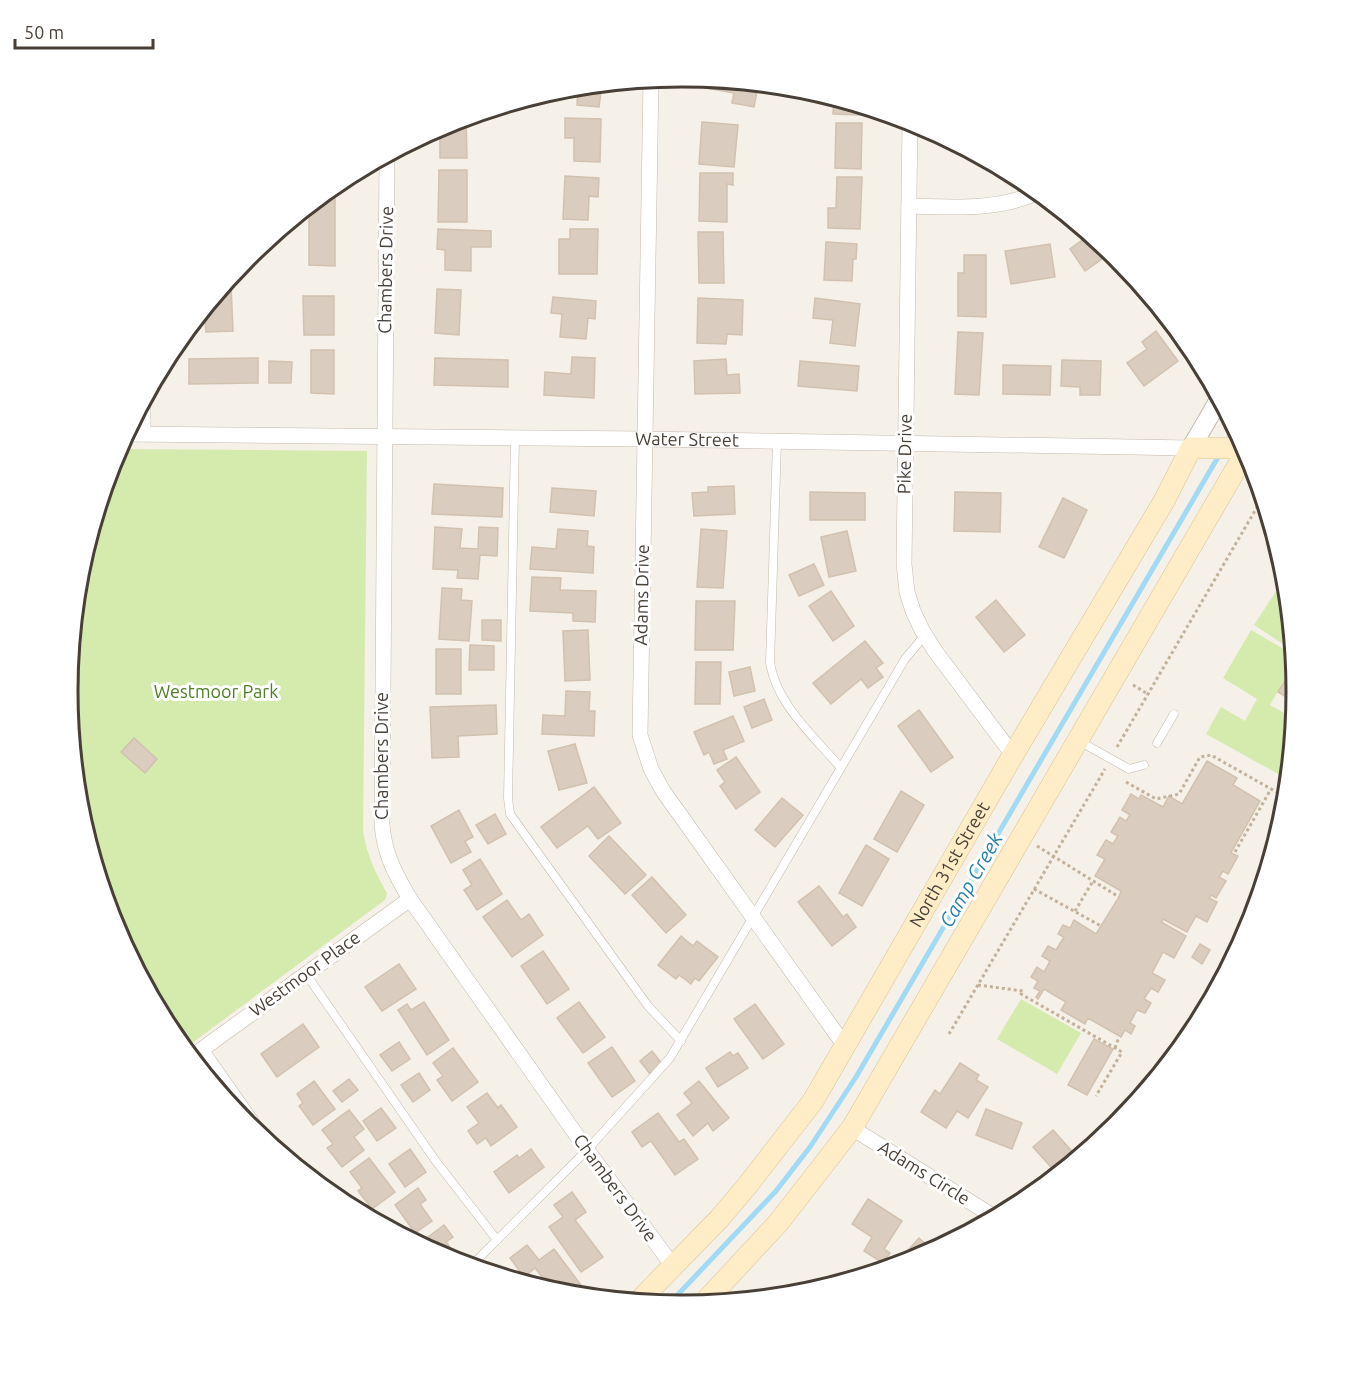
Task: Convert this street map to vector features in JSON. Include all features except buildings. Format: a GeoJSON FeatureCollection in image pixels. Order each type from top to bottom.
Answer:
{"type":"FeatureCollection","features":[{"type":"Feature","properties":{"kind":"main road","name":"Water Street"},"geometry":{"type":"LineString","coordinates":[[1191,448],[1236,449]]}},
{"type":"Feature","properties":{"kind":"main road","name":"North 31st Street"},"geometry":{"type":"LineString","coordinates":[[645,1295],[719,1219],[773,1155],[813,1101],[1013,755],[1164,501],[1191,448]]}},
{"type":"Feature","properties":{"kind":"main road"},"geometry":{"type":"LineString","coordinates":[[711,1295],[778,1222],[852,1128],[1241,460]]}},
{"type":"Feature","properties":{"kind":"street","name":"Adams Drive"},"geometry":{"type":"LineString","coordinates":[[651,88],[640,735],[651,769],[663,791],[845,1046]]}},
{"type":"Feature","properties":{"kind":"street","name":"Pike Drive"},"geometry":{"type":"LineString","coordinates":[[910,131],[904,564],[907,592],[913,611],[935,651],[1013,755]]}},
{"type":"Feature","properties":{"kind":"street","name":"Chambers Drive"},"geometry":{"type":"LineString","coordinates":[[387,164],[382,824],[384,844],[389,862],[410,899],[587,1150],[673,1266]]}},
{"type":"Feature","properties":{"kind":"street"},"geometry":{"type":"LineString","coordinates":[[909,206],[981,208],[1028,196]]}},
{"type":"Feature","properties":{"kind":"street","name":"North 31st Street"},"geometry":{"type":"LineString","coordinates":[[1191,448],[1215,406]]}},
{"type":"Feature","properties":{"kind":"street"},"geometry":{"type":"LineString","coordinates":[[143,418],[143,434]]}},
{"type":"Feature","properties":{"kind":"street","name":"Water Street"},"geometry":{"type":"LineString","coordinates":[[136,434],[515,437],[1191,448]]}},
{"type":"Feature","properties":{"kind":"street","name":"Westmoor Place"},"geometry":{"type":"LineString","coordinates":[[232,1094],[201,1050],[410,899]]}},
{"type":"Feature","properties":{"kind":"street","name":"Adams Circle"},"geometry":{"type":"LineString","coordinates":[[852,1128],[988,1213]]}},
{"type":"Feature","properties":{"kind":"lane"},"geometry":{"type":"LineString","coordinates":[[515,437],[508,786],[510,814],[648,1006],[681,1041]]}},
{"type":"Feature","properties":{"kind":"lane"},"geometry":{"type":"LineString","coordinates":[[777,441],[770,663],[772,676],[778,691],[789,707],[840,767]]}},
{"type":"Feature","properties":{"kind":"lane"},"geometry":{"type":"LineString","coordinates":[[477,1260],[587,1150],[661,1070],[681,1041],[905,659],[925,635]]}},
{"type":"Feature","properties":{"kind":"lane"},"geometry":{"type":"LineString","coordinates":[[1157,743],[1174,714]]}},
{"type":"Feature","properties":{"kind":"lane"},"geometry":{"type":"LineString","coordinates":[[1078,740],[1129,769],[1144,765]]}},
{"type":"Feature","properties":{"kind":"lane"},"geometry":{"type":"LineString","coordinates":[[306,974],[435,1160],[497,1239]]}},
{"type":"Feature","properties":{"kind":"path"},"geometry":{"type":"LineString","coordinates":[[950,1034],[1258,506]]}},
{"type":"Feature","properties":{"kind":"path"},"geometry":{"type":"LineString","coordinates":[[1125,782],[1156,799],[1179,794],[1200,757],[1211,755],[1278,793]]}},
{"type":"Feature","properties":{"kind":"path"},"geometry":{"type":"LineString","coordinates":[[1235,852],[1271,789]]}},
{"type":"Feature","properties":{"kind":"path"},"geometry":{"type":"LineString","coordinates":[[1037,846],[1119,897]]}},
{"type":"Feature","properties":{"kind":"path"},"geometry":{"type":"LineString","coordinates":[[1075,911],[1093,881]]}},
{"type":"Feature","properties":{"kind":"path"},"geometry":{"type":"LineString","coordinates":[[1034,889],[1101,926]]}},
{"type":"Feature","properties":{"kind":"path"},"geometry":{"type":"LineString","coordinates":[[978,985],[1023,991],[1021,994],[1122,1052],[1096,1096]]}},
{"type":"Feature","properties":{"kind":"path"},"geometry":{"type":"LineString","coordinates":[[1115,1048],[1119,1037]]}},
{"type":"Feature","properties":{"kind":"path"},"geometry":{"type":"LineString","coordinates":[[1105,1068],[1111,1071]]}},
{"type":"Feature","properties":{"kind":"green space","name":"Westmoor Park"},"geometry":{"type":"Polygon","coordinates":[[[129,449],[367,451],[363,831],[372,864],[387,893],[385,900],[192,1043],[159,994],[140,959],[110,886],[90,809],[79,731],[79,652],[83,613],[99,535],[110,497],[129,449]]]}},
{"type":"Feature","properties":{"kind":"green space"},"geometry":{"type":"Polygon","coordinates":[[[1278,589],[1285,645],[1254,625],[1278,589]]]}},
{"type":"Feature","properties":{"kind":"green space"},"geometry":{"type":"Polygon","coordinates":[[[1251,630],[1286,650],[1287,676],[1270,705],[1286,714],[1281,776],[1206,734],[1221,707],[1245,721],[1257,699],[1223,678],[1251,630]]]}},
{"type":"Feature","properties":{"kind":"green space"},"geometry":{"type":"Polygon","coordinates":[[[1021,999],[1081,1033],[1057,1074],[997,1039],[1021,999]]]}},
{"type":"Feature","properties":{"kind":"waterway","name":"Camp Creek"},"geometry":{"type":"LineString","coordinates":[[1227,442],[1230,436]]}},
{"type":"Feature","properties":{"kind":"waterway","name":"Camp Creek"},"geometry":{"type":"LineString","coordinates":[[677,1296],[776,1191],[810,1147],[856,1077],[1221,452]]}}]}
